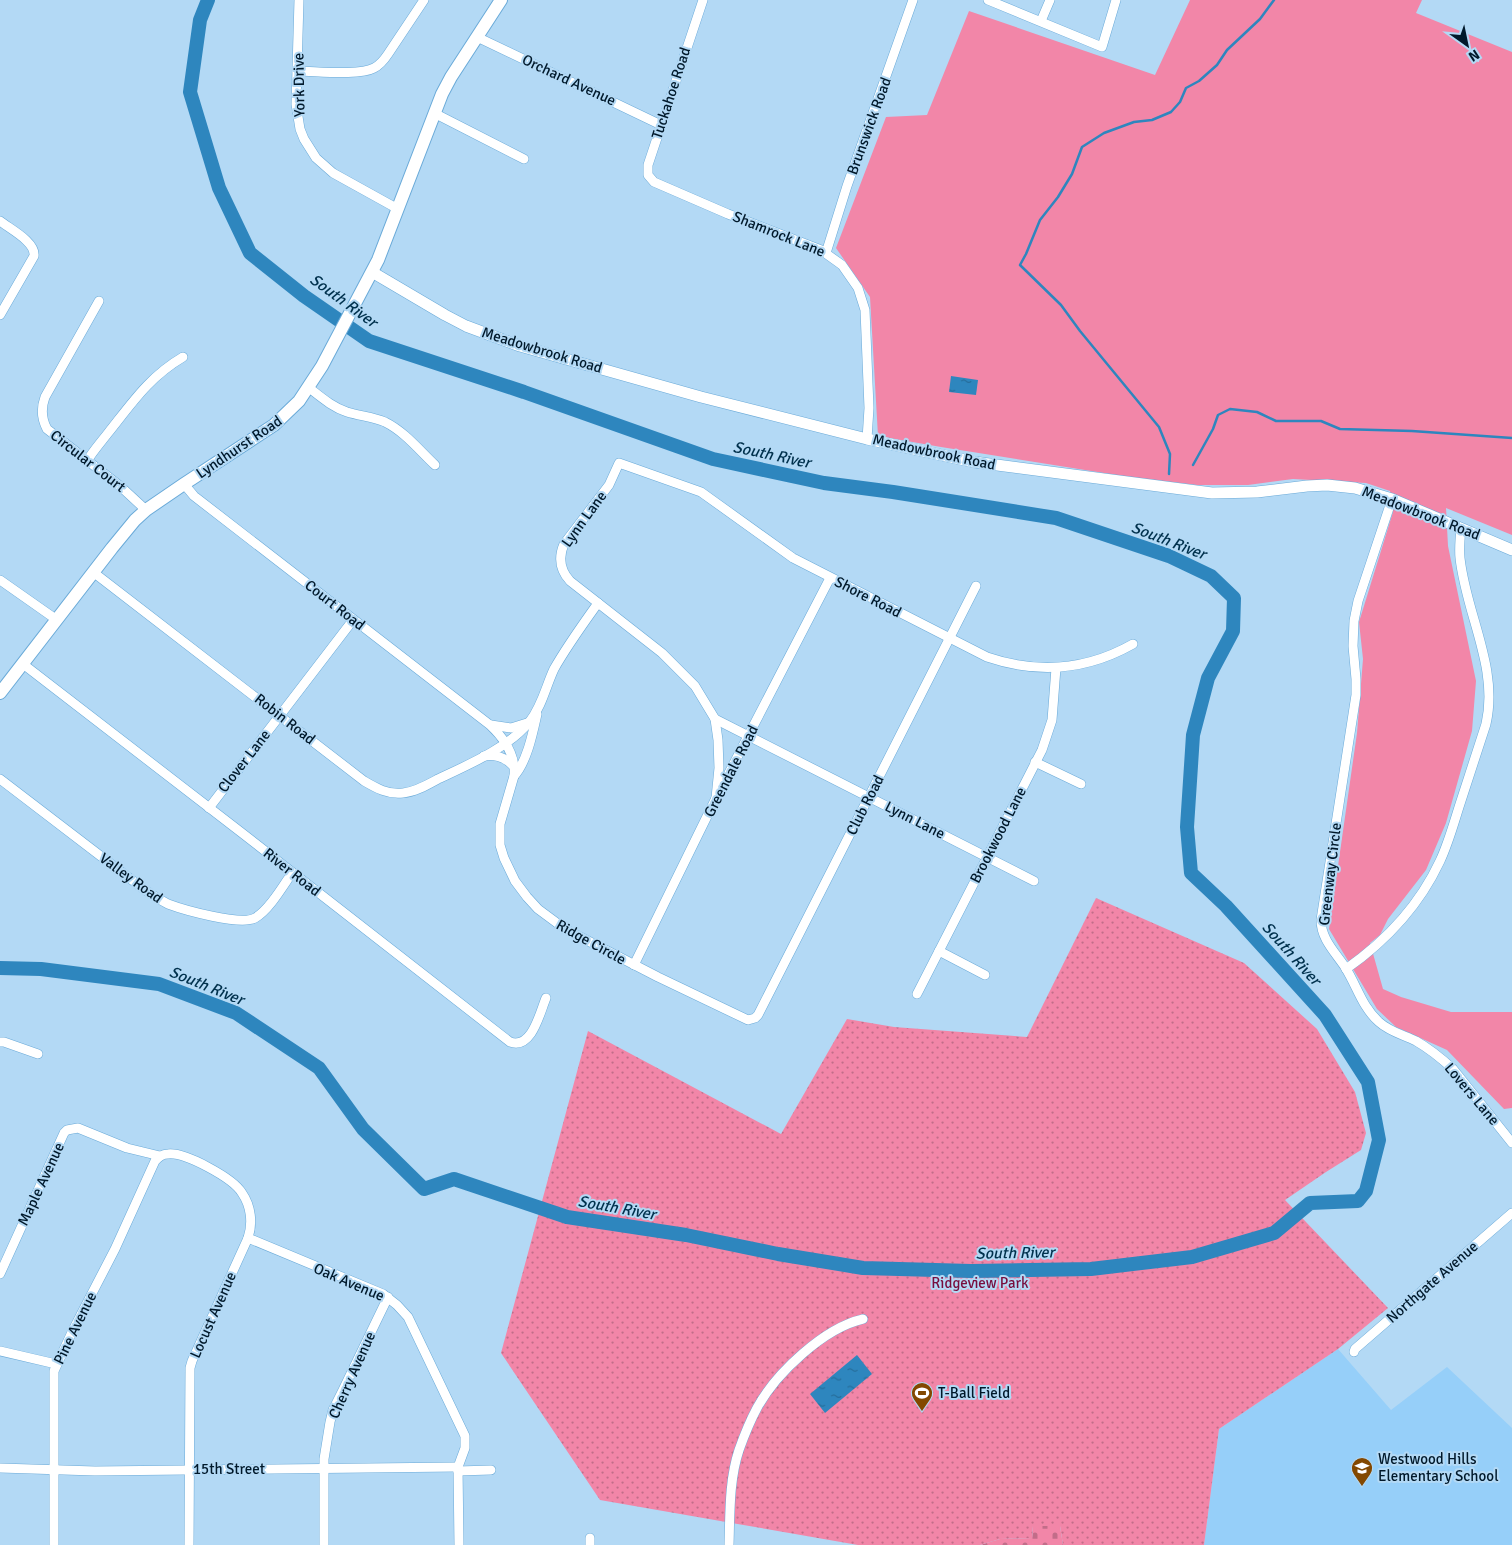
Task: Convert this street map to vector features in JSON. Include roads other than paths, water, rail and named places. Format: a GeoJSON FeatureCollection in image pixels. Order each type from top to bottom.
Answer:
{"type":"FeatureCollection","features":[{"type":"Feature","properties":{"kind":"main road","name":"Lyndhurst Road"},"geometry":{"type":"LineString","coordinates":[[0,693],[131,524],[146,510],[274,425],[287,414],[308,387],[322,366],[360,297],[387,241],[434,113],[451,78],[501,0]]}},
{"type":"Feature","properties":{"kind":"street","name":"York Drive"},"geometry":{"type":"LineString","coordinates":[[299,0],[297,115],[300,129],[309,147],[333,173],[398,209]]}},
{"type":"Feature","properties":{"kind":"street"},"geometry":{"type":"LineString","coordinates":[[297,71],[360,72],[374,68],[388,54],[424,0]]}},
{"type":"Feature","properties":{"kind":"street","name":"Tuckahoe Road"},"geometry":{"type":"LineString","coordinates":[[658,184],[650,178],[648,170],[702,0]]}},
{"type":"Feature","properties":{"kind":"street","name":"Brunswick Road"},"geometry":{"type":"LineString","coordinates":[[826,252],[847,186],[913,0]]}},
{"type":"Feature","properties":{"kind":"street"},"geometry":{"type":"LineString","coordinates":[[988,0],[1102,47],[1116,0]]}},
{"type":"Feature","properties":{"kind":"street"},"geometry":{"type":"LineString","coordinates":[[1041,21],[1050,0]]}},
{"type":"Feature","properties":{"kind":"street","name":"Orchard Avenue"},"geometry":{"type":"LineString","coordinates":[[477,37],[661,125]]}},
{"type":"Feature","properties":{"kind":"street"},"geometry":{"type":"LineString","coordinates":[[434,113],[524,159]]}},
{"type":"Feature","properties":{"kind":"street","name":"Shamrock Lane"},"geometry":{"type":"LineString","coordinates":[[658,184],[737,218],[826,252],[836,259],[849,273],[858,288],[864,310],[868,394],[867,439]]}},
{"type":"Feature","properties":{"kind":"street"},"geometry":{"type":"LineString","coordinates":[[0,221],[33,247],[34,256],[1,311]]}},
{"type":"Feature","properties":{"kind":"street","name":"Meadowbrook Road"},"geometry":{"type":"LineString","coordinates":[[372,272],[445,316],[520,346],[702,397],[867,439],[974,462],[1212,493],[1234,493],[1327,485],[1355,488],[1392,499],[1512,550]]}},
{"type":"Feature","properties":{"kind":"street","name":"Circular Court"},"geometry":{"type":"LineString","coordinates":[[99,301],[49,389],[42,405],[42,414],[47,429],[127,492],[146,510]]}},
{"type":"Feature","properties":{"kind":"street"},"geometry":{"type":"LineString","coordinates":[[87,461],[129,404],[148,383],[182,357]]}},
{"type":"Feature","properties":{"kind":"street"},"geometry":{"type":"LineString","coordinates":[[308,387],[334,406],[346,412],[372,418],[396,428],[435,465]]}},
{"type":"Feature","properties":{"kind":"street","name":"Shore Road"},"geometry":{"type":"LineString","coordinates":[[619,464],[701,492],[793,558],[949,638],[1000,661],[1033,668],[1056,668],[1091,662],[1133,644]]}},
{"type":"Feature","properties":{"kind":"street","name":"Lynn Lane"},"geometry":{"type":"LineString","coordinates":[[619,464],[609,484],[564,544],[560,556],[562,571],[598,603],[662,653],[695,686],[715,720],[719,768],[716,798]]}},
{"type":"Feature","properties":{"kind":"street","name":"Court Road"},"geometry":{"type":"LineString","coordinates":[[184,484],[194,496],[489,725],[505,742]]}},
{"type":"Feature","properties":{"kind":"street","name":"Greenway Circle"},"geometry":{"type":"LineString","coordinates":[[1346,969],[1326,940],[1323,933],[1322,920],[1356,695],[1353,646],[1354,622],[1358,601],[1392,499]]}},
{"type":"Feature","properties":{"kind":"street"},"geometry":{"type":"LineString","coordinates":[[1346,969],[1390,932],[1416,902],[1431,878],[1448,842],[1486,724],[1490,706],[1490,687],[1463,575],[1460,558],[1461,528]]}},
{"type":"Feature","properties":{"kind":"street","name":"Robin Road"},"geometry":{"type":"LineString","coordinates":[[93,572],[364,781],[389,792],[403,793],[412,791],[482,756],[505,742]]}},
{"type":"Feature","properties":{"kind":"street","name":"Greendale Road"},"geometry":{"type":"LineString","coordinates":[[634,965],[716,798],[830,578]]}},
{"type":"Feature","properties":{"kind":"street"},"geometry":{"type":"LineString","coordinates":[[0,580],[56,620]]}},
{"type":"Feature","properties":{"kind":"street","name":"Club Road"},"geometry":{"type":"LineString","coordinates":[[751,1020],[758,1015],[976,586]]}},
{"type":"Feature","properties":{"kind":"street","name":"Ridge Circle"},"geometry":{"type":"LineString","coordinates":[[598,603],[555,668],[538,709],[520,770],[515,772],[502,816],[500,838],[504,858],[515,881],[527,897],[565,930],[744,1020],[751,1020]]}},
{"type":"Feature","properties":{"kind":"street","name":"Clover Lane"},"geometry":{"type":"LineString","coordinates":[[208,808],[353,620]]}},
{"type":"Feature","properties":{"kind":"street","name":"River Road"},"geometry":{"type":"LineString","coordinates":[[22,664],[510,1042],[522,1041],[531,1034],[546,998]]}},
{"type":"Feature","properties":{"kind":"street","name":"Brookwood Lane"},"geometry":{"type":"LineString","coordinates":[[917,994],[1046,740],[1052,720],[1056,668]]}},
{"type":"Feature","properties":{"kind":"street","name":"Ridge Circle"},"geometry":{"type":"LineString","coordinates":[[505,742],[529,722],[538,709]]}},
{"type":"Feature","properties":{"kind":"street","name":"Lynn Lane"},"geometry":{"type":"LineString","coordinates":[[715,720],[1034,881]]}},
{"type":"Feature","properties":{"kind":"street","name":"Court Road"},"geometry":{"type":"LineString","coordinates":[[489,725],[511,728],[529,722]]}},
{"type":"Feature","properties":{"kind":"street"},"geometry":{"type":"LineString","coordinates":[[489,725],[493,741],[492,750]]}},
{"type":"Feature","properties":{"kind":"street"},"geometry":{"type":"LineString","coordinates":[[505,742],[511,752],[515,772]]}},
{"type":"Feature","properties":{"kind":"street"},"geometry":{"type":"LineString","coordinates":[[482,756],[502,757],[515,772]]}},
{"type":"Feature","properties":{"kind":"street"},"geometry":{"type":"LineString","coordinates":[[1035,762],[1081,784]]}},
{"type":"Feature","properties":{"kind":"street","name":"Valley Road"},"geometry":{"type":"LineString","coordinates":[[0,779],[145,890],[173,905],[234,920],[252,920],[258,917],[267,907],[292,873]]}},
{"type":"Feature","properties":{"kind":"street"},"geometry":{"type":"LineString","coordinates":[[939,951],[985,975]]}},
{"type":"Feature","properties":{"kind":"street","name":"Lovers Lane"},"geometry":{"type":"LineString","coordinates":[[1346,969],[1362,1001],[1378,1021],[1394,1032],[1417,1042],[1442,1059],[1453,1069],[1512,1142]]}},
{"type":"Feature","properties":{"kind":"street"},"geometry":{"type":"LineString","coordinates":[[0,1042],[38,1054]]}},
{"type":"Feature","properties":{"kind":"street","name":"Maple Avenue"},"geometry":{"type":"LineString","coordinates":[[0,1274],[67,1130],[78,1128],[128,1148],[160,1156]]}},
{"type":"Feature","properties":{"kind":"street"},"geometry":{"type":"LineString","coordinates":[[160,1156],[170,1153],[189,1159],[233,1183],[242,1193],[248,1206],[251,1225],[248,1238]]}},
{"type":"Feature","properties":{"kind":"street","name":"Pine Avenue"},"geometry":{"type":"LineString","coordinates":[[54,1545],[54,1371],[115,1249],[155,1161],[160,1156]]}},
{"type":"Feature","properties":{"kind":"street","name":"Northgate Avenue"},"geometry":{"type":"LineString","coordinates":[[1354,1352],[1355,1349],[1512,1213]]}},
{"type":"Feature","properties":{"kind":"street","name":"Oak Avenue"},"geometry":{"type":"LineString","coordinates":[[248,1238],[372,1289],[388,1298],[408,1317],[459,1421],[466,1441],[458,1469],[459,1545]]}},
{"type":"Feature","properties":{"kind":"street","name":"Locust Avenue"},"geometry":{"type":"LineString","coordinates":[[189,1545],[190,1372],[192,1360],[248,1238]]}},
{"type":"Feature","properties":{"kind":"street","name":"Cherry Avenue"},"geometry":{"type":"LineString","coordinates":[[324,1545],[323,1470],[333,1410],[388,1298]]}},
{"type":"Feature","properties":{"kind":"street"},"geometry":{"type":"LineString","coordinates":[[729,1545],[732,1489],[739,1452],[757,1408],[782,1376],[813,1346],[838,1328],[850,1322],[863,1319]]}},
{"type":"Feature","properties":{"kind":"street"},"geometry":{"type":"LineString","coordinates":[[0,1351],[56,1364]]}},
{"type":"Feature","properties":{"kind":"street","name":"15th Street"},"geometry":{"type":"LineString","coordinates":[[0,1468],[54,1470],[490,1470]]}},
{"type":"Feature","properties":{"kind":"water"},"geometry":{"type":"Polygon","coordinates":[[[951,376],[978,380],[976,395],[949,392],[951,376]]]}},
{"type":"Feature","properties":{"kind":"water"},"geometry":{"type":"Polygon","coordinates":[[[857,1355],[872,1374],[825,1413],[810,1394],[857,1355]]]}},
{"type":"Feature","properties":{"kind":"waterway","name":"South River"},"geometry":{"type":"LineString","coordinates":[[0,968],[41,969],[159,984],[236,1013],[319,1068],[363,1129],[424,1189],[454,1179],[567,1217],[686,1235],[778,1254],[863,1268],[971,1271],[1091,1269],[1192,1257],[1274,1233],[1310,1203],[1358,1201],[1366,1191],[1379,1140],[1368,1082],[1325,1015],[1226,906],[1191,873],[1187,827],[1193,735],[1208,678],[1233,631],[1234,598],[1211,576],[1169,556],[1056,518],[824,483],[713,459],[524,392],[369,341],[304,296],[250,253],[219,188],[190,92],[200,20],[208,0]]}},
{"type":"Feature","properties":{"kind":"waterway"},"geometry":{"type":"LineString","coordinates":[[1169,474],[1170,454],[1159,427],[1061,305],[1020,265],[1040,220],[1058,197],[1072,174],[1082,147],[1104,133],[1134,122],[1152,120],[1171,112],[1180,102],[1186,88],[1199,81],[1217,65],[1227,50],[1260,19],[1274,0]]}},
{"type":"Feature","properties":{"kind":"waterway"},"geometry":{"type":"LineString","coordinates":[[1193,465],[1213,429],[1218,415],[1230,409],[1257,412],[1276,421],[1321,421],[1340,429],[1412,431],[1512,438]]}},
{"type":"Feature","properties":{"kind":"place","name":"T-Ball Field"},"geometry":{"type":"Point","coordinates":[922,1412]}},
{"type":"Feature","properties":{"kind":"place","name":"Westwood Hills Elementary School"},"geometry":{"type":"Point","coordinates":[1362,1487]}},
{"type":"Feature","properties":{"kind":"park label","name":"Ridgeview Park"},"geometry":{"type":"Point","coordinates":[980,1283]}}]}
